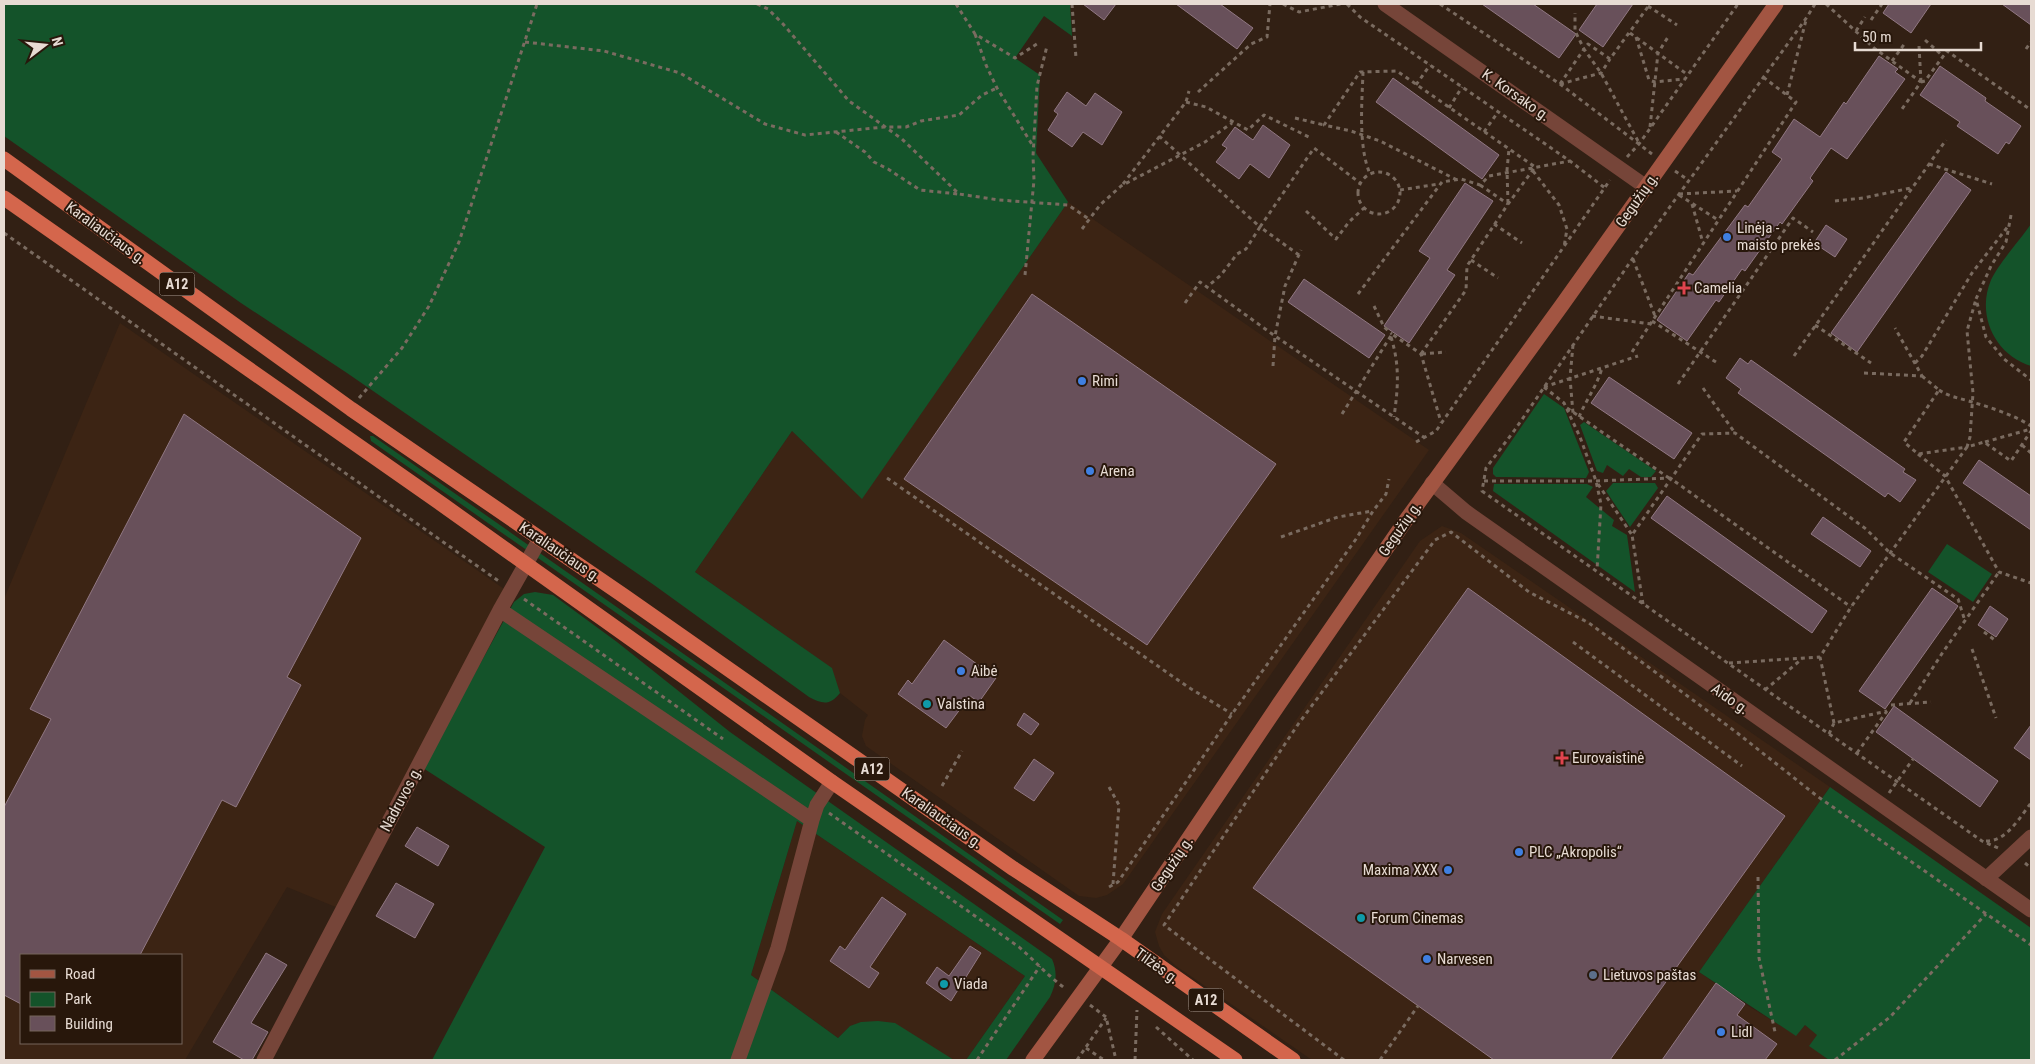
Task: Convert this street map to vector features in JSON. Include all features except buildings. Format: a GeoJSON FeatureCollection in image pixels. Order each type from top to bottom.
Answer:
{"type":"FeatureCollection","features":[{"type":"Feature","properties":{"kind":"highway","name":"Karaliaučiaus g."},"geometry":{"type":"LineString","coordinates":[[4,159],[351,409],[1014,869],[1120,939]]}},
{"type":"Feature","properties":{"kind":"highway","name":"Karaliaučiaus g."},"geometry":{"type":"LineString","coordinates":[[4,198],[526,564],[832,782],[1100,967]]}},
{"type":"Feature","properties":{"kind":"highway","name":"Tilžės g."},"geometry":{"type":"LineString","coordinates":[[1120,939],[1293,1060]]}},
{"type":"Feature","properties":{"kind":"highway","name":"A12"},"geometry":{"type":"LineString","coordinates":[[1100,967],[1235,1060]]}},
{"type":"Feature","properties":{"kind":"main road","name":"Gegužių g."},"geometry":{"type":"LineString","coordinates":[[1033,1060],[1120,939],[1432,483],[1524,359],[1776,4]]}},
{"type":"Feature","properties":{"kind":"street","name":"K. Korsako g."},"geometry":{"type":"LineString","coordinates":[[1385,4],[1646,186]]}},
{"type":"Feature","properties":{"kind":"street","name":"Aido g."},"geometry":{"type":"LineString","coordinates":[[1432,483],[1466,512],[2031,910]]}},
{"type":"Feature","properties":{"kind":"street","name":"Nadruvos g."},"geometry":{"type":"LineString","coordinates":[[264,1060],[500,610],[540,539]]}},
{"type":"Feature","properties":{"kind":"street"},"geometry":{"type":"LineString","coordinates":[[500,610],[812,820]]}},
{"type":"Feature","properties":{"kind":"street"},"geometry":{"type":"LineString","coordinates":[[738,1060],[778,948],[817,805],[832,782]]}},
{"type":"Feature","properties":{"kind":"street"},"geometry":{"type":"LineString","coordinates":[[1986,878],[2031,837]]}},
{"type":"Feature","properties":{"kind":"path"},"geometry":{"type":"LineString","coordinates":[[351,409],[402,348],[429,306],[459,242],[536,4]]}},
{"type":"Feature","properties":{"kind":"path"},"geometry":{"type":"LineString","coordinates":[[757,4],[768,9],[783,24],[849,101],[902,138],[959,194]]}},
{"type":"Feature","properties":{"kind":"path"},"geometry":{"type":"LineString","coordinates":[[956,4],[962,4]]}},
{"type":"Feature","properties":{"kind":"path"},"geometry":{"type":"LineString","coordinates":[[956,4],[975,34],[986,65],[997,88],[1033,147]]}},
{"type":"Feature","properties":{"kind":"path"},"geometry":{"type":"LineString","coordinates":[[1072,4],[1076,58]]}},
{"type":"Feature","properties":{"kind":"path"},"geometry":{"type":"LineString","coordinates":[[1198,92],[1251,44],[1267,37],[1270,4]]}},
{"type":"Feature","properties":{"kind":"path"},"geometry":{"type":"LineString","coordinates":[[1283,4],[1299,12],[1341,4]]}},
{"type":"Feature","properties":{"kind":"path"},"geometry":{"type":"LineString","coordinates":[[1347,4],[1360,17],[1570,161],[1605,188],[1436,431],[1416,442]]}},
{"type":"Feature","properties":{"kind":"path"},"geometry":{"type":"LineString","coordinates":[[1440,4],[1560,84],[1663,162]]}},
{"type":"Feature","properties":{"kind":"path"},"geometry":{"type":"LineString","coordinates":[[1639,144],[1738,4]]}},
{"type":"Feature","properties":{"kind":"path"},"geometry":{"type":"LineString","coordinates":[[1814,4],[1807,17],[1678,194],[1486,468],[1482,491],[1982,841],[2012,854],[2031,868]]}},
{"type":"Feature","properties":{"kind":"path"},"geometry":{"type":"LineString","coordinates":[[1826,4],[1874,48],[1921,82]]}},
{"type":"Feature","properties":{"kind":"path"},"geometry":{"type":"LineString","coordinates":[[1871,20],[1882,4]]}},
{"type":"Feature","properties":{"kind":"path"},"geometry":{"type":"LineString","coordinates":[[1560,84],[1600,73],[1649,5],[1677,25]]}},
{"type":"Feature","properties":{"kind":"path"},"geometry":{"type":"LineString","coordinates":[[1575,13],[1575,31],[1639,144]]}},
{"type":"Feature","properties":{"kind":"path"},"geometry":{"type":"LineString","coordinates":[[1787,95],[1807,17]]}},
{"type":"Feature","properties":{"kind":"path"},"geometry":{"type":"LineString","coordinates":[[1856,31],[1865,17]]}},
{"type":"Feature","properties":{"kind":"path"},"geometry":{"type":"LineString","coordinates":[[1630,33],[1658,53],[1686,77]]}},
{"type":"Feature","properties":{"kind":"path"},"geometry":{"type":"LineString","coordinates":[[975,34],[1015,58],[1040,42]]}},
{"type":"Feature","properties":{"kind":"path"},"geometry":{"type":"LineString","coordinates":[[1636,37],[1649,80],[1655,82],[1686,77]]}},
{"type":"Feature","properties":{"kind":"path"},"geometry":{"type":"LineString","coordinates":[[1650,128],[1658,53],[1668,37]]}},
{"type":"Feature","properties":{"kind":"path"},"geometry":{"type":"LineString","coordinates":[[1925,40],[1944,56]]}},
{"type":"Feature","properties":{"kind":"path"},"geometry":{"type":"LineString","coordinates":[[525,42],[604,51],[680,73],[765,124],[805,135],[884,126],[906,127],[921,121],[959,115],[982,95],[997,88]]}},
{"type":"Feature","properties":{"kind":"path"},"geometry":{"type":"LineString","coordinates":[[2026,49],[2031,42]]}},
{"type":"Feature","properties":{"kind":"path"},"geometry":{"type":"LineString","coordinates":[[1892,61],[1905,43]]}},
{"type":"Feature","properties":{"kind":"path"},"geometry":{"type":"LineString","coordinates":[[1560,84],[1588,44],[1610,59]]}},
{"type":"Feature","properties":{"kind":"path"},"geometry":{"type":"LineString","coordinates":[[1025,275],[1034,180],[1033,147],[1037,86],[1047,46]]}},
{"type":"Feature","properties":{"kind":"path"},"geometry":{"type":"LineString","coordinates":[[1919,46],[1921,82]]}},
{"type":"Feature","properties":{"kind":"path"},"geometry":{"type":"LineString","coordinates":[[1902,109],[1921,82],[1926,81],[1947,51],[2031,110]]}},
{"type":"Feature","properties":{"kind":"path"},"geometry":{"type":"LineString","coordinates":[[1416,85],[1430,65]]}},
{"type":"Feature","properties":{"kind":"path"},"geometry":{"type":"LineString","coordinates":[[1324,125],[1360,72],[1397,71],[1509,149],[1534,169],[1559,204],[1567,229],[1563,250]]}},
{"type":"Feature","properties":{"kind":"path"},"geometry":{"type":"LineString","coordinates":[[1363,72],[1363,135],[1365,163],[1370,174]]}},
{"type":"Feature","properties":{"kind":"path"},"geometry":{"type":"LineString","coordinates":[[1632,352],[1796,102],[1763,78]]}},
{"type":"Feature","properties":{"kind":"path"},"geometry":{"type":"LineString","coordinates":[[1450,108],[1462,87]]}},
{"type":"Feature","properties":{"kind":"path"},"geometry":{"type":"LineString","coordinates":[[1122,186],[1186,102],[1189,91]]}},
{"type":"Feature","properties":{"kind":"path"},"geometry":{"type":"LineString","coordinates":[[1186,102],[1206,107],[1232,123],[1248,130],[1264,115],[1311,138]]}},
{"type":"Feature","properties":{"kind":"path"},"geometry":{"type":"LineString","coordinates":[[1484,132],[1498,112]]}},
{"type":"Feature","properties":{"kind":"path"},"geometry":{"type":"LineString","coordinates":[[1295,118],[1363,135],[1402,151],[1457,180],[1480,185],[1508,204]]}},
{"type":"Feature","properties":{"kind":"path"},"geometry":{"type":"LineString","coordinates":[[1082,229],[1100,205],[1122,186],[1179,154],[1205,142],[1232,123]]}},
{"type":"Feature","properties":{"kind":"path"},"geometry":{"type":"LineString","coordinates":[[836,131],[865,152],[874,162],[920,190],[1068,205],[1089,219]]}},
{"type":"Feature","properties":{"kind":"path"},"geometry":{"type":"LineString","coordinates":[[1159,136],[1260,227],[1299,255]]}},
{"type":"Feature","properties":{"kind":"path"},"geometry":{"type":"LineString","coordinates":[[1794,356],[1946,140]]}},
{"type":"Feature","properties":{"kind":"path"},"geometry":{"type":"LineString","coordinates":[[1207,287],[1221,275],[1237,254],[1246,249],[1314,148],[1360,183]]}},
{"type":"Feature","properties":{"kind":"path"},"geometry":{"type":"LineString","coordinates":[[1508,204],[1507,173],[1509,149]]}},
{"type":"Feature","properties":{"kind":"path"},"geometry":{"type":"LineString","coordinates":[[1480,185],[1489,176],[1570,161]]}},
{"type":"Feature","properties":{"kind":"path"},"geometry":{"type":"LineString","coordinates":[[1928,164],[1992,184]]}},
{"type":"Feature","properties":{"kind":"path"},"geometry":{"type":"LineString","coordinates":[[1421,354],[1466,290],[1467,266],[1494,224],[1534,169]]}},
{"type":"Feature","properties":{"kind":"path"},"geometry":{"type":"LineString","coordinates":[[1384,173],[1396,180],[1400,190],[1399,200],[1390,211],[1376,214],[1364,208],[1358,196],[1360,183],[1370,174],[1384,173]]}},
{"type":"Feature","properties":{"kind":"path"},"geometry":{"type":"LineString","coordinates":[[1400,190],[1457,180]]}},
{"type":"Feature","properties":{"kind":"path"},"geometry":{"type":"LineString","coordinates":[[1358,294],[1440,184]]}},
{"type":"Feature","properties":{"kind":"path"},"geometry":{"type":"LineString","coordinates":[[1835,201],[1864,198],[1912,188]]}},
{"type":"Feature","properties":{"kind":"path"},"geometry":{"type":"LineString","coordinates":[[1678,194],[1737,191]]}},
{"type":"Feature","properties":{"kind":"path"},"geometry":{"type":"LineString","coordinates":[[1678,194],[1718,220]]}},
{"type":"Feature","properties":{"kind":"path"},"geometry":{"type":"LineString","coordinates":[[1692,204],[1703,243]]}},
{"type":"Feature","properties":{"kind":"path"},"geometry":{"type":"LineString","coordinates":[[1306,211],[1336,239],[1349,222],[1364,208]]}},
{"type":"Feature","properties":{"kind":"path"},"geometry":{"type":"LineString","coordinates":[[1829,734],[1834,722],[1820,657],[1851,607],[1967,447],[1970,438],[1972,402],[1966,331],[1976,299],[1991,266],[2006,242],[2011,215]]}},
{"type":"Feature","properties":{"kind":"path"},"geometry":{"type":"LineString","coordinates":[[1678,384],[1793,218],[1813,232]]}},
{"type":"Feature","properties":{"kind":"path"},"geometry":{"type":"LineString","coordinates":[[1494,224],[1522,243]]}},
{"type":"Feature","properties":{"kind":"path"},"geometry":{"type":"LineString","coordinates":[[1915,363],[1922,356],[1972,273],[2009,224]]}},
{"type":"Feature","properties":{"kind":"path"},"geometry":{"type":"LineString","coordinates":[[1273,366],[1285,286],[1301,250]]}},
{"type":"Feature","properties":{"kind":"path"},"geometry":{"type":"LineString","coordinates":[[1633,258],[1655,317]]}},
{"type":"Feature","properties":{"kind":"path"},"geometry":{"type":"LineString","coordinates":[[1471,260],[1498,278]]}},
{"type":"Feature","properties":{"kind":"path"},"geometry":{"type":"LineString","coordinates":[[1185,303],[1200,282],[1356,392],[1426,438]]}},
{"type":"Feature","properties":{"kind":"path"},"geometry":{"type":"LineString","coordinates":[[1976,299],[1986,337],[2004,359],[2031,380]]}},
{"type":"Feature","properties":{"kind":"path"},"geometry":{"type":"LineString","coordinates":[[1374,306],[1384,327],[1392,336],[1421,354],[1446,352]]}},
{"type":"Feature","properties":{"kind":"path"},"geometry":{"type":"LineString","coordinates":[[1592,316],[1651,322],[1719,364]]}},
{"type":"Feature","properties":{"kind":"path"},"geometry":{"type":"LineString","coordinates":[[1815,325],[1871,363]]}},
{"type":"Feature","properties":{"kind":"path"},"geometry":{"type":"LineString","coordinates":[[1895,328],[1922,376],[1939,390],[1946,395],[2018,418],[2031,429]]}},
{"type":"Feature","properties":{"kind":"path"},"geometry":{"type":"LineString","coordinates":[[1342,414],[1392,336]]}},
{"type":"Feature","properties":{"kind":"path"},"geometry":{"type":"LineString","coordinates":[[1392,336],[1399,384],[1394,417]]}},
{"type":"Feature","properties":{"kind":"path"},"geometry":{"type":"LineString","coordinates":[[1572,344],[1570,378],[1574,412]]}},
{"type":"Feature","properties":{"kind":"path"},"geometry":{"type":"LineString","coordinates":[[1421,354],[1442,422]]}},
{"type":"Feature","properties":{"kind":"path"},"geometry":{"type":"LineString","coordinates":[[1544,387],[1638,356]]}},
{"type":"Feature","properties":{"kind":"path"},"geometry":{"type":"LineString","coordinates":[[1579,417],[1586,401],[1597,385],[1603,367]]}},
{"type":"Feature","properties":{"kind":"path"},"geometry":{"type":"LineString","coordinates":[[1864,373],[1922,376]]}},
{"type":"Feature","properties":{"kind":"path"},"geometry":{"type":"LineString","coordinates":[[1544,387],[1564,403],[1580,437],[1596,481],[1601,504],[1597,570]]}},
{"type":"Feature","properties":{"kind":"path"},"geometry":{"type":"LineString","coordinates":[[1703,388],[1735,433],[1866,529],[1890,553],[1958,599],[1965,621]]}},
{"type":"Feature","properties":{"kind":"path"},"geometry":{"type":"LineString","coordinates":[[1939,390],[1904,442],[1945,476],[1999,572],[2031,583]]}},
{"type":"Feature","properties":{"kind":"path"},"geometry":{"type":"LineString","coordinates":[[1566,407],[1670,478],[1851,607]]}},
{"type":"Feature","properties":{"kind":"path"},"geometry":{"type":"LineString","coordinates":[[1918,454],[1967,447],[2031,429]]}},
{"type":"Feature","properties":{"kind":"path"},"geometry":{"type":"LineString","coordinates":[[1984,442],[2010,461],[2031,429]]}},
{"type":"Feature","properties":{"kind":"path"},"geometry":{"type":"LineString","coordinates":[[1632,535],[1702,434],[1735,433]]}},
{"type":"Feature","properties":{"kind":"path"},"geometry":{"type":"LineString","coordinates":[[2022,445],[2031,452]]}},
{"type":"Feature","properties":{"kind":"path"},"geometry":{"type":"LineString","coordinates":[[887,478],[1188,687],[1232,714]]}},
{"type":"Feature","properties":{"kind":"path"},"geometry":{"type":"LineString","coordinates":[[1484,481],[1596,481],[1670,478]]}},
{"type":"Feature","properties":{"kind":"path"},"geometry":{"type":"LineString","coordinates":[[1109,887],[1118,882],[1169,810],[1232,714],[1356,539],[1373,510],[1386,494],[1389,479]]}},
{"type":"Feature","properties":{"kind":"path"},"geometry":{"type":"LineString","coordinates":[[1596,481],[1632,535],[1643,604]]}},
{"type":"Feature","properties":{"kind":"path"},"geometry":{"type":"LineString","coordinates":[[1281,536],[1338,518],[1373,510]]}},
{"type":"Feature","properties":{"kind":"path"},"geometry":{"type":"LineString","coordinates":[[1344,1060],[1164,924],[1299,723],[1435,540],[1451,532],[1529,592],[1589,623],[1736,732],[1816,796],[2031,945]]}},
{"type":"Feature","properties":{"kind":"path"},"geometry":{"type":"LineString","coordinates":[[1910,703],[1999,572]]}},
{"type":"Feature","properties":{"kind":"path"},"geometry":{"type":"LineString","coordinates":[[1984,632],[1996,641]]}},
{"type":"Feature","properties":{"kind":"path"},"geometry":{"type":"LineString","coordinates":[[1573,642],[1742,766]]}},
{"type":"Feature","properties":{"kind":"path"},"geometry":{"type":"LineString","coordinates":[[1972,649],[1996,718]]}},
{"type":"Feature","properties":{"kind":"path"},"geometry":{"type":"LineString","coordinates":[[1728,663],[1820,657]]}},
{"type":"Feature","properties":{"kind":"path"},"geometry":{"type":"LineString","coordinates":[[1765,690],[1804,658]]}},
{"type":"Feature","properties":{"kind":"path"},"geometry":{"type":"LineString","coordinates":[[1891,705],[1932,702]]}},
{"type":"Feature","properties":{"kind":"path"},"geometry":{"type":"LineString","coordinates":[[1834,722],[1887,711],[1856,753]]}},
{"type":"Feature","properties":{"kind":"path"},"geometry":{"type":"LineString","coordinates":[[942,786],[962,751]]}},
{"type":"Feature","properties":{"kind":"path"},"geometry":{"type":"LineString","coordinates":[[1882,806],[1896,781],[1913,759]]}},
{"type":"Feature","properties":{"kind":"path"},"geometry":{"type":"LineString","coordinates":[[1109,787],[1118,805],[1113,884]]}},
{"type":"Feature","properties":{"kind":"path"},"geometry":{"type":"LineString","coordinates":[[1982,841],[1991,841],[2006,833],[2031,803]]}},
{"type":"Feature","properties":{"kind":"path"},"geometry":{"type":"LineString","coordinates":[[1758,877],[1759,958],[1775,1032]]}},
{"type":"Feature","properties":{"kind":"path"},"geometry":{"type":"LineString","coordinates":[[1836,1060],[1890,1017],[1986,914]]}},
{"type":"Feature","properties":{"kind":"path"},"geometry":{"type":"LineString","coordinates":[[976,1060],[1040,966],[1051,978],[1078,997]]}},
{"type":"Feature","properties":{"kind":"path"},"geometry":{"type":"LineString","coordinates":[[1380,1060],[1418,1006]]}},
{"type":"Feature","properties":{"kind":"path"},"geometry":{"type":"LineString","coordinates":[[1135,1060],[1138,1009],[1144,1016]]}},
{"type":"Feature","properties":{"kind":"path"},"geometry":{"type":"LineString","coordinates":[[1077,1060],[1106,1017],[1116,1060]]}},
{"type":"Feature","properties":{"kind":"path"},"geometry":{"type":"LineString","coordinates":[[1151,1022],[1193,1060]]}},
{"type":"Feature","properties":{"kind":"path"},"geometry":{"type":"LineString","coordinates":[[1086,1048],[1104,1060]]}},
{"type":"Feature","properties":{"kind":"shaded area"},"geometry":{"type":"Polygon","coordinates":[[[1068,202],[1429,450],[1123,884],[1107,895],[1096,898],[1079,896],[866,746],[862,736],[865,720],[868,715],[840,693],[831,668],[695,572],[792,431],[862,498],[1068,202]]]}},
{"type":"Feature","properties":{"kind":"shaded area"},"geometry":{"type":"Polygon","coordinates":[[[120,323],[510,593],[343,910],[287,887],[185,1060],[4,1060],[4,599],[120,323]]]}},
{"type":"Feature","properties":{"kind":"shaded area","name":"PLC „Akropolis“"},"geometry":{"type":"Polygon","coordinates":[[[1442,526],[1461,533],[1830,787],[1699,972],[1745,1004],[1796,1035],[1805,1025],[1818,1035],[1810,1046],[1829,1060],[1312,1060],[1176,966],[1164,955],[1155,932],[1162,914],[1420,541],[1442,526]]]}},
{"type":"Feature","properties":{"kind":"shaded area"},"geometry":{"type":"Polygon","coordinates":[[[797,821],[1025,976],[966,1060],[954,1060],[942,1054],[850,1026],[838,1038],[751,975],[797,821]]]}},
{"type":"Feature","properties":{"kind":"green space"},"geometry":{"type":"Polygon","coordinates":[[[4,4],[1070,4],[1072,36],[1044,16],[1015,58],[1040,75],[1036,153],[1068,202],[862,499],[792,431],[695,572],[832,668],[840,693],[829,702],[818,701],[809,697],[654,585],[347,373],[241,303],[4,136],[4,4]]]}},
{"type":"Feature","properties":{"kind":"green space"},"geometry":{"type":"Polygon","coordinates":[[[2031,224],[2031,366],[2018,361],[2007,353],[1999,343],[1992,332],[1986,307],[1987,293],[1991,280],[2004,259],[2031,224]]]}},
{"type":"Feature","properties":{"kind":"green space"},"geometry":{"type":"Polygon","coordinates":[[[1544,394],[1564,408],[1589,472],[1586,478],[1496,477],[1493,474],[1493,468],[1544,394]]]}},
{"type":"Feature","properties":{"kind":"green space"},"geometry":{"type":"Polygon","coordinates":[[[1584,422],[1656,471],[1651,477],[1641,477],[1629,469],[1623,476],[1607,465],[1603,473],[1597,471],[1580,425],[1584,422]]]}},
{"type":"Feature","properties":{"kind":"green space"},"geometry":{"type":"Polygon","coordinates":[[[370,436],[373,436],[1063,920],[1060,924],[371,441],[370,436]]]}},
{"type":"Feature","properties":{"kind":"green space"},"geometry":{"type":"Polygon","coordinates":[[[1613,483],[1655,483],[1658,488],[1630,527],[1606,491],[1613,483]]]}},
{"type":"Feature","properties":{"kind":"green space"},"geometry":{"type":"Polygon","coordinates":[[[1494,484],[1587,484],[1593,487],[1586,497],[1614,520],[1612,526],[1627,535],[1635,592],[1493,491],[1494,484]]]}},
{"type":"Feature","properties":{"kind":"green space"},"geometry":{"type":"Polygon","coordinates":[[[1947,544],[1992,574],[1973,602],[1928,572],[1947,544]]]}},
{"type":"Feature","properties":{"kind":"green space"},"geometry":{"type":"Polygon","coordinates":[[[535,592],[553,595],[617,642],[730,732],[1052,959],[1055,978],[1054,988],[1050,997],[1006,1060],[966,1060],[1025,976],[797,821],[751,975],[838,1038],[850,1026],[861,1022],[895,1023],[954,1060],[432,1060],[545,847],[423,768],[514,602],[524,594],[535,592]]]}},
{"type":"Feature","properties":{"kind":"green space"},"geometry":{"type":"Polygon","coordinates":[[[1830,787],[2031,928],[2031,1060],[1829,1060],[1809,1046],[1817,1035],[1805,1025],[1796,1036],[1699,972],[1830,787]]]}},
{"type":"Feature","properties":{"kind":"place","name":"Linėja - maisto prekės"},"geometry":{"type":"Point","coordinates":[1727,237]}},
{"type":"Feature","properties":{"kind":"place","name":"Camelia"},"geometry":{"type":"Point","coordinates":[1684,288]}},
{"type":"Feature","properties":{"kind":"place","name":"Rimi"},"geometry":{"type":"Point","coordinates":[1082,381]}},
{"type":"Feature","properties":{"kind":"place","name":"Arena"},"geometry":{"type":"Point","coordinates":[1090,471]}},
{"type":"Feature","properties":{"kind":"place","name":"Aibė"},"geometry":{"type":"Point","coordinates":[961,671]}},
{"type":"Feature","properties":{"kind":"place","name":"Valstina"},"geometry":{"type":"Point","coordinates":[927,704]}},
{"type":"Feature","properties":{"kind":"place","name":"Eurovaistinė"},"geometry":{"type":"Point","coordinates":[1562,758]}},
{"type":"Feature","properties":{"kind":"place","name":"PLC „Akropolis“"},"geometry":{"type":"Point","coordinates":[1519,852]}},
{"type":"Feature","properties":{"kind":"place","name":"Maxima XXX"},"geometry":{"type":"Point","coordinates":[1448,870]}},
{"type":"Feature","properties":{"kind":"place","name":"Forum Cinemas"},"geometry":{"type":"Point","coordinates":[1361,918]}},
{"type":"Feature","properties":{"kind":"place","name":"Narvesen"},"geometry":{"type":"Point","coordinates":[1427,959]}},
{"type":"Feature","properties":{"kind":"place","name":"Lietuvos paštas"},"geometry":{"type":"Point","coordinates":[1593,975]}},
{"type":"Feature","properties":{"kind":"place","name":"Viada"},"geometry":{"type":"Point","coordinates":[944,984]}},
{"type":"Feature","properties":{"kind":"place","name":"Lidl"},"geometry":{"type":"Point","coordinates":[1721,1032]}}]}
